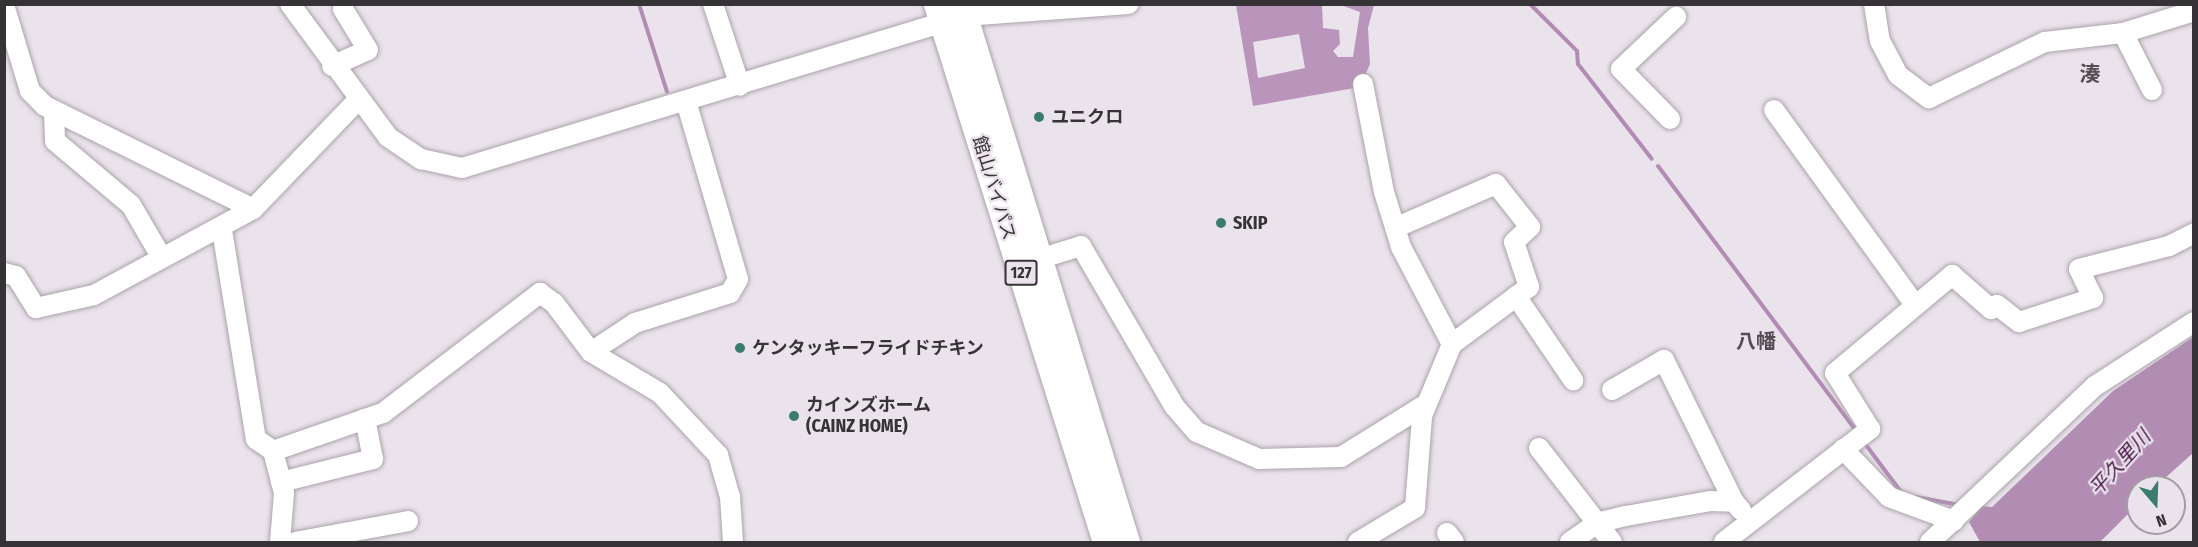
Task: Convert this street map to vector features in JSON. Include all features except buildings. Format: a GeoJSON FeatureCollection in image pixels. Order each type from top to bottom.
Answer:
{"type":"FeatureCollection","features":[{"type":"Feature","properties":{"kind":"highway","name":"館山バイパス"},"geometry":{"type":"LineString","coordinates":[[951,12],[1040,259],[1126,543]]}},
{"type":"Feature","properties":{"kind":"highway","name":"館山バイパス"},"geometry":{"type":"LineString","coordinates":[[951,12],[1106,543]]}},
{"type":"Feature","properties":{"kind":"street"},"geometry":{"type":"LineString","coordinates":[[290,4],[357,101],[413,155],[462,168],[740,86],[951,12],[1129,4]]}},
{"type":"Feature","properties":{"kind":"street"},"geometry":{"type":"LineString","coordinates":[[714,4],[740,86]]}},
{"type":"Feature","properties":{"kind":"street"},"geometry":{"type":"LineString","coordinates":[[1874,4],[1880,41],[1898,75],[1929,98],[2045,42],[2123,33],[2193,11]]}},
{"type":"Feature","properties":{"kind":"street"},"geometry":{"type":"LineString","coordinates":[[4,5],[30,91],[54,111],[253,209]]}},
{"type":"Feature","properties":{"kind":"street"},"geometry":{"type":"LineString","coordinates":[[332,66],[368,50],[343,9]]}},
{"type":"Feature","properties":{"kind":"street"},"geometry":{"type":"LineString","coordinates":[[1670,119],[1621,69],[1676,17]]}},
{"type":"Feature","properties":{"kind":"street"},"geometry":{"type":"LineString","coordinates":[[2123,33],[2152,90]]}},
{"type":"Feature","properties":{"kind":"street"},"geometry":{"type":"LineString","coordinates":[[1363,84],[1395,228],[1452,344]]}},
{"type":"Feature","properties":{"kind":"street"},"geometry":{"type":"LineString","coordinates":[[4,273],[16,276],[30,306],[42,309],[94,295],[162,258],[222,230],[253,209],[357,101]]}},
{"type":"Feature","properties":{"kind":"street"},"geometry":{"type":"LineString","coordinates":[[591,352],[635,323],[730,292],[738,279],[686,101]]}},
{"type":"Feature","properties":{"kind":"street"},"geometry":{"type":"LineString","coordinates":[[1774,110],[1915,305]]}},
{"type":"Feature","properties":{"kind":"street"},"geometry":{"type":"LineString","coordinates":[[54,111],[56,141],[131,205],[162,258]]}},
{"type":"Feature","properties":{"kind":"street"},"geometry":{"type":"LineString","coordinates":[[1358,543],[1415,508],[1425,405],[1452,344],[1516,296],[1530,280],[1514,242],[1530,227],[1496,184],[1395,228]]}},
{"type":"Feature","properties":{"kind":"street"},"geometry":{"type":"LineString","coordinates":[[222,230],[256,439],[273,451],[281,482],[280,543]]}},
{"type":"Feature","properties":{"kind":"street"},"geometry":{"type":"LineString","coordinates":[[1724,543],[1870,429],[1835,373],[1952,275],[1991,309],[1996,305],[2019,322],[2093,298],[2079,269],[2169,246],[2193,233]]}},
{"type":"Feature","properties":{"kind":"street"},"geometry":{"type":"LineString","coordinates":[[1040,259],[1082,246],[1174,406],[1197,432],[1259,459],[1341,457],[1425,405]]}},
{"type":"Feature","properties":{"kind":"street"},"geometry":{"type":"LineString","coordinates":[[273,451],[383,413],[540,293],[554,303],[591,352],[660,393],[718,455],[730,496],[733,543]]}},
{"type":"Feature","properties":{"kind":"street"},"geometry":{"type":"LineString","coordinates":[[1516,296],[1573,380]]}},
{"type":"Feature","properties":{"kind":"street"},"geometry":{"type":"LineString","coordinates":[[1930,543],[2095,386],[2193,322]]}},
{"type":"Feature","properties":{"kind":"street"},"geometry":{"type":"LineString","coordinates":[[1612,390],[1664,360],[1734,502],[1750,522]]}},
{"type":"Feature","properties":{"kind":"street"},"geometry":{"type":"LineString","coordinates":[[281,482],[373,459],[365,419]]}},
{"type":"Feature","properties":{"kind":"street"},"geometry":{"type":"LineString","coordinates":[[1854,440],[1889,497],[1962,512]]}},
{"type":"Feature","properties":{"kind":"street"},"geometry":{"type":"LineString","coordinates":[[1539,448],[1612,543]]}},
{"type":"Feature","properties":{"kind":"street"},"geometry":{"type":"LineString","coordinates":[[1570,543],[1597,523],[1710,501],[1734,502]]}},
{"type":"Feature","properties":{"kind":"street"},"geometry":{"type":"LineString","coordinates":[[295,543],[408,521]]}},
{"type":"Feature","properties":{"kind":"shaded area"},"geometry":{"type":"Polygon","coordinates":[[[1236,5],[1322,5],[1323,28],[1339,30],[1340,44],[1333,51],[1338,57],[1353,57],[1360,12],[1341,5],[1374,5],[1368,28],[1370,64],[1360,87],[1253,106],[1236,5]],[[1299,34],[1253,42],[1258,78],[1305,68],[1299,34]]]}},
{"type":"Feature","properties":{"kind":"water","name":"平久里川"},"geometry":{"type":"Polygon","coordinates":[[[2193,337],[2193,453],[2168,475],[2126,475],[2126,516],[2100,542],[1980,542],[1969,522],[1982,506],[1992,507],[2113,391],[2193,337]]]}},
{"type":"Feature","properties":{"kind":"waterway"},"geometry":{"type":"LineString","coordinates":[[639,4],[667,92]]}},
{"type":"Feature","properties":{"kind":"waterway"},"geometry":{"type":"LineString","coordinates":[[1530,4],[1577,51],[1578,64],[1652,159]]}},
{"type":"Feature","properties":{"kind":"waterway"},"geometry":{"type":"LineString","coordinates":[[1658,166],[1857,432]]}},
{"type":"Feature","properties":{"kind":"waterway"},"geometry":{"type":"LineString","coordinates":[[1863,441],[1901,492]]}},
{"type":"Feature","properties":{"kind":"waterway"},"geometry":{"type":"LineString","coordinates":[[1916,497],[1959,505]]}},
{"type":"Feature","properties":{"kind":"place","name":"ユニクロ"},"geometry":{"type":"Point","coordinates":[1039,117]}},
{"type":"Feature","properties":{"kind":"place","name":"SKIP"},"geometry":{"type":"Point","coordinates":[1221,223]}},
{"type":"Feature","properties":{"kind":"place","name":"ケンタッキーフライドチキン"},"geometry":{"type":"Point","coordinates":[740,348]}},
{"type":"Feature","properties":{"kind":"place","name":"カインズホーム (CAINZ HOME)"},"geometry":{"type":"Point","coordinates":[794,416]}},
{"type":"Feature","properties":{"kind":"district","name":"湊"},"geometry":{"type":"Point","coordinates":[2090,74]}},
{"type":"Feature","properties":{"kind":"district","name":"八幡"},"geometry":{"type":"Point","coordinates":[1756,341]}}]}
